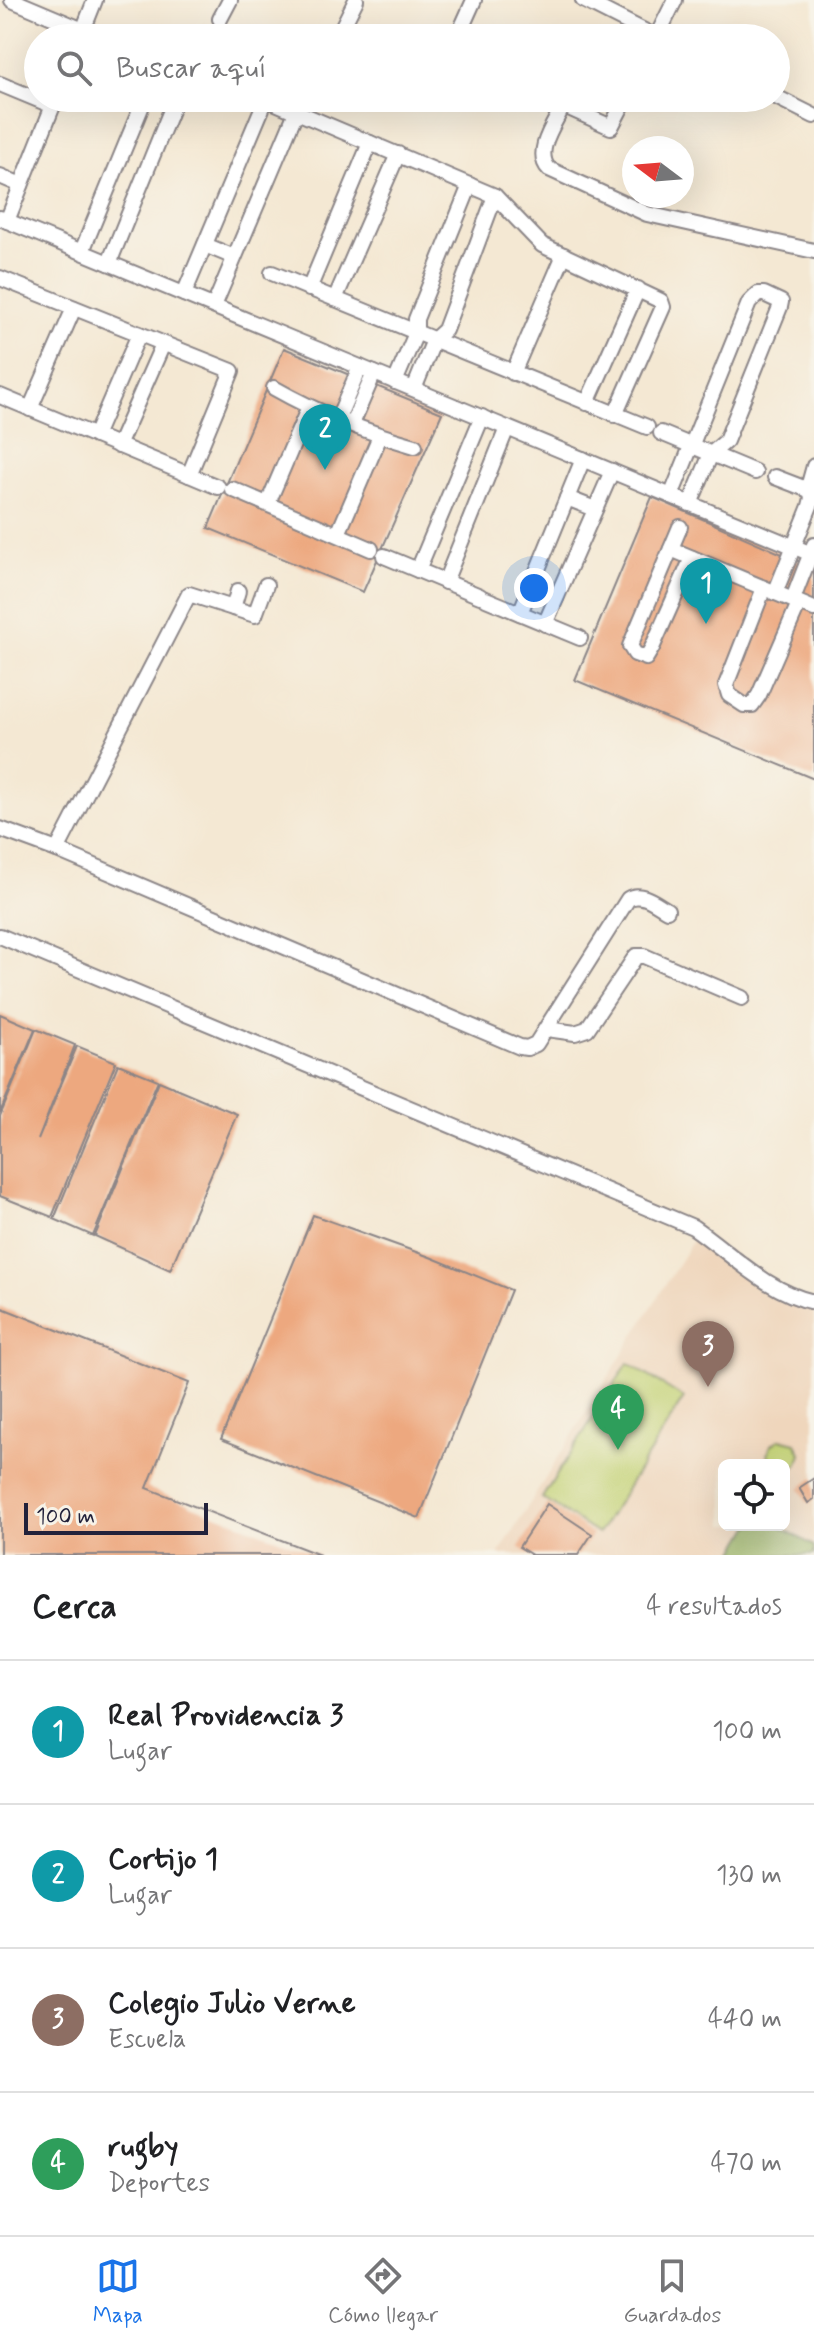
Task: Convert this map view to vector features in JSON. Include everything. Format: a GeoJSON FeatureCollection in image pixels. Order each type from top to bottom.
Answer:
{"type":"FeatureCollection","features":[{"type":"Feature","properties":{"kind":"street"},"geometry":{"type":"LineString","coordinates":[[12,0],[61,24]]}},
{"type":"Feature","properties":{"kind":"street"},"geometry":{"type":"LineString","coordinates":[[86,24],[95,0]]}},
{"type":"Feature","properties":{"kind":"street"},"geometry":{"type":"LineString","coordinates":[[220,19],[230,0]]}},
{"type":"Feature","properties":{"kind":"street"},"geometry":{"type":"LineString","coordinates":[[344,24],[356,0]]}},
{"type":"Feature","properties":{"kind":"street"},"geometry":{"type":"LineString","coordinates":[[463,24],[474,0]]}},
{"type":"Feature","properties":{"kind":"street"},"geometry":{"type":"LineString","coordinates":[[583,0],[630,24]]}},
{"type":"Feature","properties":{"kind":"street"},"geometry":{"type":"LineString","coordinates":[[664,24],[675,0]]}},
{"type":"Feature","properties":{"kind":"street"},"geometry":{"type":"LineString","coordinates":[[0,84],[24,92]]}},
{"type":"Feature","properties":{"kind":"street"},"geometry":{"type":"LineString","coordinates":[[790,104],[814,116]]}},
{"type":"Feature","properties":{"kind":"street"},"geometry":{"type":"LineString","coordinates":[[50,112],[4,219],[794,547],[813,551],[759,695],[752,705],[744,705],[729,695],[726,685],[794,547],[810,506],[812,491],[809,484],[814,466]]}},
{"type":"Feature","properties":{"kind":"street"},"geometry":{"type":"LineString","coordinates":[[82,251],[139,112]]}},
{"type":"Feature","properties":{"kind":"street"},"geometry":{"type":"LineString","coordinates":[[109,263],[170,112]]}},
{"type":"Feature","properties":{"kind":"street"},"geometry":{"type":"LineString","coordinates":[[184,294],[259,112]]}},
{"type":"Feature","properties":{"kind":"street"},"geometry":{"type":"LineString","coordinates":[[214,306],[296,112],[495,196],[536,240],[661,301],[663,307],[615,415]]}},
{"type":"Feature","properties":{"kind":"street"},"geometry":{"type":"LineString","coordinates":[[560,112],[543,150],[545,165],[549,169],[647,214],[814,251]]}},
{"type":"Feature","properties":{"kind":"street"},"geometry":{"type":"LineString","coordinates":[[577,112],[611,127],[619,112]]}},
{"type":"Feature","properties":{"kind":"street"},"geometry":{"type":"LineString","coordinates":[[309,289],[370,143]]}},
{"type":"Feature","properties":{"kind":"street"},"geometry":{"type":"LineString","coordinates":[[335,299],[398,154]]}},
{"type":"Feature","properties":{"kind":"street"},"geometry":{"type":"LineString","coordinates":[[0,176],[21,185]]}},
{"type":"Feature","properties":{"kind":"street"},"geometry":{"type":"LineString","coordinates":[[395,382],[416,333],[416,319],[470,185]]}},
{"type":"Feature","properties":{"kind":"street"},"geometry":{"type":"LineString","coordinates":[[414,389],[434,340],[445,330],[495,196]]}},
{"type":"Feature","properties":{"kind":"street"},"geometry":{"type":"LineString","coordinates":[[102,201],[129,212]]}},
{"type":"Feature","properties":{"kind":"street"},"geometry":{"type":"LineString","coordinates":[[205,245],[234,257]]}},
{"type":"Feature","properties":{"kind":"street"},"geometry":{"type":"LineString","coordinates":[[513,373],[564,255]]}},
{"type":"Feature","properties":{"kind":"street"},"geometry":{"type":"LineString","coordinates":[[272,273],[755,472]]}},
{"type":"Feature","properties":{"kind":"street"},"geometry":{"type":"LineString","coordinates":[[1,281],[232,371],[189,475]]}},
{"type":"Feature","properties":{"kind":"street"},"geometry":{"type":"LineString","coordinates":[[587,403],[638,289]]}},
{"type":"Feature","properties":{"kind":"street"},"geometry":{"type":"LineString","coordinates":[[671,496],[749,303],[758,294],[775,298],[781,302],[780,307],[726,441],[711,454],[690,504]]}},
{"type":"Feature","properties":{"kind":"street"},"geometry":{"type":"LineString","coordinates":[[30,409],[74,308]]}},
{"type":"Feature","properties":{"kind":"street"},"geometry":{"type":"LineString","coordinates":[[95,436],[139,334]]}},
{"type":"Feature","properties":{"kind":"street"},"geometry":{"type":"LineString","coordinates":[[118,446],[163,344]]}},
{"type":"Feature","properties":{"kind":"street"},"geometry":{"type":"LineString","coordinates":[[345,421],[367,370]]}},
{"type":"Feature","properties":{"kind":"street"},"geometry":{"type":"LineString","coordinates":[[274,388],[309,407],[380,436],[415,446]]}},
{"type":"Feature","properties":{"kind":"street"},"geometry":{"type":"LineString","coordinates":[[0,396],[189,475],[268,503],[580,638]]}},
{"type":"Feature","properties":{"kind":"street"},"geometry":{"type":"LineString","coordinates":[[268,503],[309,407]]}},
{"type":"Feature","properties":{"kind":"street"},"geometry":{"type":"LineString","coordinates":[[418,570],[482,417]]}},
{"type":"Feature","properties":{"kind":"street"},"geometry":{"type":"LineString","coordinates":[[445,582],[507,428]]}},
{"type":"Feature","properties":{"kind":"street"},"geometry":{"type":"LineString","coordinates":[[338,534],[380,436]]}},
{"type":"Feature","properties":{"kind":"street"},"geometry":{"type":"LineString","coordinates":[[466,456],[492,466]]}},
{"type":"Feature","properties":{"kind":"street"},"geometry":{"type":"LineString","coordinates":[[520,613],[583,459]]}},
{"type":"Feature","properties":{"kind":"street"},"geometry":{"type":"LineString","coordinates":[[545,624],[612,471]]}},
{"type":"Feature","properties":{"kind":"street"},"geometry":{"type":"LineString","coordinates":[[775,477],[812,491]]}},
{"type":"Feature","properties":{"kind":"street"},"geometry":{"type":"LineString","coordinates":[[567,498],[595,509]]}},
{"type":"Feature","properties":{"kind":"street"},"geometry":{"type":"LineString","coordinates":[[680,527],[630,646],[640,657],[646,658],[652,648],[692,558]]}},
{"type":"Feature","properties":{"kind":"street"},"geometry":{"type":"LineString","coordinates":[[671,549],[814,609]]}},
{"type":"Feature","properties":{"kind":"street"},"geometry":{"type":"LineString","coordinates":[[57,850],[189,594],[255,615],[266,585]]}},
{"type":"Feature","properties":{"kind":"street"},"geometry":{"type":"LineString","coordinates":[[233,608],[238,591]]}},
{"type":"Feature","properties":{"kind":"street"},"geometry":{"type":"LineString","coordinates":[[0,829],[57,850],[527,1048],[536,1044],[547,1029],[628,899],[641,896],[667,910]]}},
{"type":"Feature","properties":{"kind":"street"},"geometry":{"type":"LineString","coordinates":[[0,936],[693,1227],[766,1282],[793,1296],[814,1302]]}},
{"type":"Feature","properties":{"kind":"street"},"geometry":{"type":"LineString","coordinates":[[547,1029],[575,1033],[587,1029],[636,956],[644,956],[742,998]]}},
{"type":"Feature","properties":{"kind":"shaded area"},"geometry":{"type":"Polygon","coordinates":[[[695,1237],[786,1302],[814,1309],[814,1555],[498,1555],[695,1237]]]}},
{"type":"Feature","properties":{"kind":"green space"},"geometry":{"type":"Polygon","coordinates":[[[628,1363],[684,1398],[598,1534],[542,1498],[628,1363]]]}},
{"type":"Feature","properties":{"kind":"green space"},"geometry":{"type":"Polygon","coordinates":[[[780,1439],[796,1443],[801,1453],[798,1464],[790,1470],[790,1459],[769,1459],[771,1445],[780,1439]]]}},
{"type":"Feature","properties":{"kind":"green space"},"geometry":{"type":"Polygon","coordinates":[[[747,1531],[788,1531],[814,1546],[814,1555],[733,1555],[747,1531]]]}},
{"type":"Feature","properties":{"kind":"building"},"geometry":{"type":"Polygon","coordinates":[[[284,348],[442,413],[363,592],[208,528],[284,348]]]}},
{"type":"Feature","properties":{"kind":"building"},"geometry":{"type":"Polygon","coordinates":[[[652,497],[814,568],[814,779],[575,680],[652,497]]]}},
{"type":"Feature","properties":{"kind":"building"},"geometry":{"type":"Polygon","coordinates":[[[0,1014],[35,1029],[0,1113],[0,1014]]]}},
{"type":"Feature","properties":{"kind":"building"},"geometry":{"type":"Polygon","coordinates":[[[36,1029],[75,1045],[38,1140],[77,1046],[116,1062],[52,1217],[0,1196],[0,1116],[36,1029]]]}},
{"type":"Feature","properties":{"kind":"building"},"geometry":{"type":"Polygon","coordinates":[[[118,1064],[158,1080],[93,1236],[54,1219],[118,1064]]]}},
{"type":"Feature","properties":{"kind":"building"},"geometry":{"type":"Polygon","coordinates":[[[159,1081],[237,1114],[170,1270],[95,1236],[159,1081]]]}},
{"type":"Feature","properties":{"kind":"building"},"geometry":{"type":"Polygon","coordinates":[[[313,1215],[511,1290],[419,1518],[221,1439],[313,1215]]]}},
{"type":"Feature","properties":{"kind":"building"},"geometry":{"type":"Polygon","coordinates":[[[0,1307],[189,1383],[147,1488],[320,1555],[0,1555],[0,1307]]]}},
{"type":"Feature","properties":{"kind":"building"},"geometry":{"type":"Polygon","coordinates":[[[814,1478],[814,1499],[808,1503],[799,1488],[814,1478]]]}},
{"type":"Feature","properties":{"kind":"building"},"geometry":{"type":"Polygon","coordinates":[[[547,1504],[592,1534],[578,1555],[532,1555],[519,1547],[547,1504]]]}},
{"type":"Feature","properties":{"kind":"place","name":"Cortijo 1"},"geometry":{"type":"Point","coordinates":[325,470]}},
{"type":"Feature","properties":{"kind":"place","name":"Real Providencia 3"},"geometry":{"type":"Point","coordinates":[706,624]}},
{"type":"Feature","properties":{"kind":"place","name":"Colegio Julio Verne"},"geometry":{"type":"Point","coordinates":[708,1387]}},
{"type":"Feature","properties":{"kind":"place","name":"rugby"},"geometry":{"type":"Point","coordinates":[618,1450]}}]}
